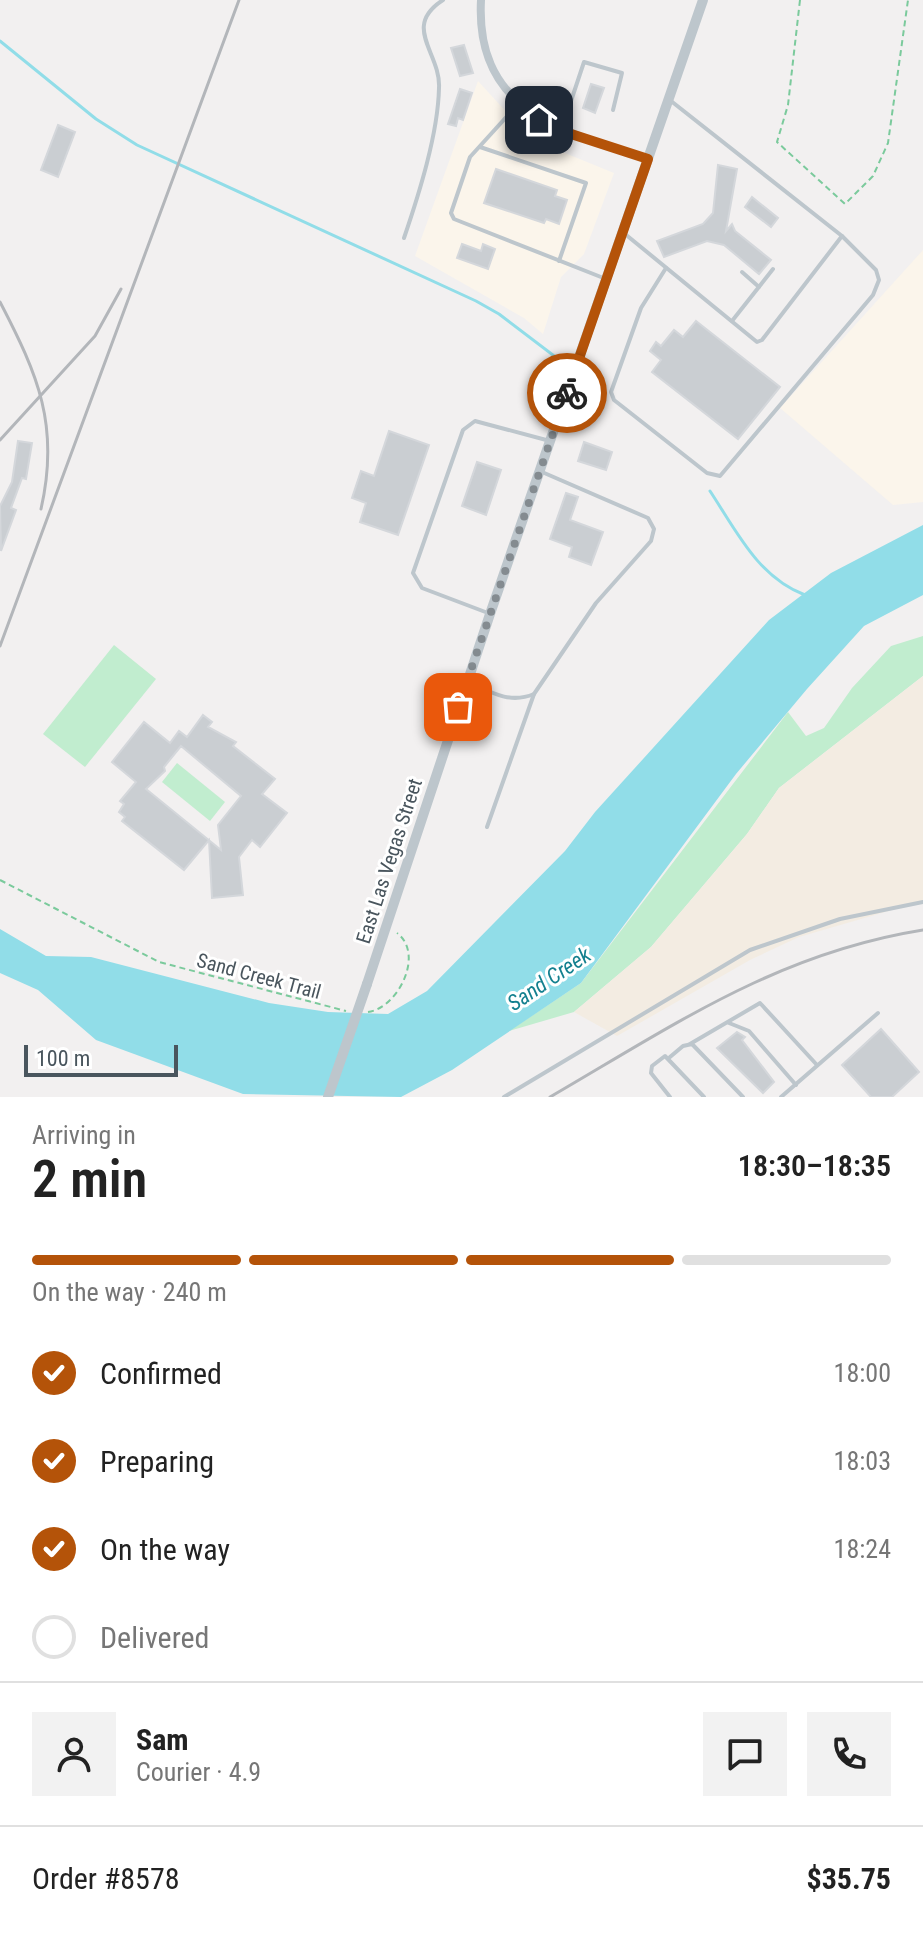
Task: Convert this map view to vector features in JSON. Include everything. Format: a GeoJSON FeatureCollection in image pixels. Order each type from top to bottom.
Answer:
{"type":"FeatureCollection","features":[{"type":"Feature","properties":{"kind":"street"},"geometry":{"type":"LineString","coordinates":[[481,0],[484,47],[498,79],[519,103],[539,120],[561,130],[648,159]]}},
{"type":"Feature","properties":{"kind":"street","name":"East Las Vegas Street"},"geometry":{"type":"LineString","coordinates":[[328,1097],[467,681],[703,0]]}},
{"type":"Feature","properties":{"kind":"lane"},"geometry":{"type":"LineString","coordinates":[[404,238],[416,204],[440,85],[422,30],[430,12],[443,0]]}},
{"type":"Feature","properties":{"kind":"lane"},"geometry":{"type":"LineString","coordinates":[[561,130],[584,62],[622,73],[613,110]]}},
{"type":"Feature","properties":{"kind":"lane"},"geometry":{"type":"LineString","coordinates":[[666,268],[641,308],[611,392],[614,400],[707,473],[720,476],[878,287],[876,270],[842,236],[669,100]]}},
{"type":"Feature","properties":{"kind":"lane"},"geometry":{"type":"LineString","coordinates":[[519,103],[470,157],[451,213],[454,219],[607,280]]}},
{"type":"Feature","properties":{"kind":"lane"},"geometry":{"type":"LineString","coordinates":[[479,146],[586,183],[559,261]]}},
{"type":"Feature","properties":{"kind":"lane"},"geometry":{"type":"LineString","coordinates":[[623,233],[757,342],[762,340],[842,236]]}},
{"type":"Feature","properties":{"kind":"lane"},"geometry":{"type":"LineString","coordinates":[[732,321],[773,269]]}},
{"type":"Feature","properties":{"kind":"lane"},"geometry":{"type":"LineString","coordinates":[[742,272],[759,287]]}},
{"type":"Feature","properties":{"kind":"lane"},"geometry":{"type":"LineString","coordinates":[[490,614],[422,588],[413,573],[463,430],[475,421],[551,441]]}},
{"type":"Feature","properties":{"kind":"lane"},"geometry":{"type":"LineString","coordinates":[[487,827],[534,694],[596,603],[651,541],[654,529],[648,518],[540,472]]}},
{"type":"Feature","properties":{"kind":"lane"},"geometry":{"type":"LineString","coordinates":[[467,681],[504,698],[521,699],[534,694]]}},
{"type":"Feature","properties":{"kind":"lane"},"geometry":{"type":"LineString","coordinates":[[504,1097],[750,950],[840,919],[923,902]]}},
{"type":"Feature","properties":{"kind":"lane"},"geometry":{"type":"LineString","coordinates":[[670,1058],[671,1053],[760,1003],[817,1065]]}},
{"type":"Feature","properties":{"kind":"lane"},"geometry":{"type":"LineString","coordinates":[[781,1097],[878,1013]]}},
{"type":"Feature","properties":{"kind":"lane"},"geometry":{"type":"LineString","coordinates":[[727,1023],[734,1022],[749,1031],[796,1085]]}},
{"type":"Feature","properties":{"kind":"lane"},"geometry":{"type":"LineString","coordinates":[[690,1044],[743,1097]]}},
{"type":"Feature","properties":{"kind":"lane"},"geometry":{"type":"LineString","coordinates":[[670,1058],[658,1060],[651,1073],[670,1097]]}},
{"type":"Feature","properties":{"kind":"lane"},"geometry":{"type":"LineString","coordinates":[[670,1058],[704,1097]]}},
{"type":"Feature","properties":{"kind":"path"},"geometry":{"type":"LineString","coordinates":[[800,0],[788,105],[777,142],[845,204],[873,176],[888,143],[908,0]]}},
{"type":"Feature","properties":{"kind":"path","name":"Sand Creek Trail"},"geometry":{"type":"LineString","coordinates":[[0,880],[159,962],[329,1009],[373,1012],[398,991],[407,969],[408,951],[404,940],[395,932]]}},
{"type":"Feature","properties":{"kind":"shaded area"},"geometry":{"type":"Polygon","coordinates":[[[478,81],[519,126],[555,149],[614,173],[584,254],[561,277],[543,334],[524,318],[415,256],[478,81]]]}},
{"type":"Feature","properties":{"kind":"shaded area"},"geometry":{"type":"Polygon","coordinates":[[[923,250],[923,502],[893,505],[780,408],[923,250]]]}},
{"type":"Feature","properties":{"kind":"green space"},"geometry":{"type":"Polygon","coordinates":[[[923,636],[923,676],[779,788],[747,834],[651,947],[574,1012],[509,1031],[581,983],[788,712],[806,736],[824,728],[852,688],[891,646],[923,636]]]}},
{"type":"Feature","properties":{"kind":"green space"},"geometry":{"type":"Polygon","coordinates":[[[114,645],[156,679],[85,767],[43,734],[114,645]]]}},
{"type":"Feature","properties":{"kind":"green space"},"geometry":{"type":"Polygon","coordinates":[[[177,763],[225,802],[210,821],[162,782],[177,763]]]}},
{"type":"Feature","properties":{"kind":"sand"},"geometry":{"type":"Polygon","coordinates":[[[923,676],[923,901],[799,937],[750,960],[617,1036],[574,1012],[651,947],[747,834],[779,788],[923,676]]]}},
{"type":"Feature","properties":{"kind":"water","name":"Sand Creek"},"geometry":{"type":"Polygon","coordinates":[[[923,525],[923,595],[864,626],[807,689],[736,774],[581,983],[452,1070],[401,1097],[243,1094],[96,1040],[38,990],[0,973],[0,929],[46,956],[91,957],[269,1003],[328,1012],[388,1014],[427,991],[565,851],[595,812],[769,620],[831,573],[923,525]]]}},
{"type":"Feature","properties":{"kind":"building"},"geometry":{"type":"Polygon","coordinates":[[[464,45],[473,73],[460,76],[451,48],[464,45]]]}},
{"type":"Feature","properties":{"kind":"building"},"geometry":{"type":"Polygon","coordinates":[[[591,84],[604,88],[595,113],[583,108],[591,84]]]}},
{"type":"Feature","properties":{"kind":"building"},"geometry":{"type":"Polygon","coordinates":[[[460,89],[472,93],[463,120],[458,118],[456,126],[448,124],[460,89]]]}},
{"type":"Feature","properties":{"kind":"building"},"geometry":{"type":"Polygon","coordinates":[[[58,125],[75,132],[58,177],[41,170],[58,125]]]}},
{"type":"Feature","properties":{"kind":"building"},"geometry":{"type":"Polygon","coordinates":[[[718,165],[737,169],[726,231],[732,224],[735,231],[771,260],[759,274],[724,245],[707,241],[664,257],[657,241],[703,224],[713,213],[718,165]]]}},
{"type":"Feature","properties":{"kind":"building"},"geometry":{"type":"Polygon","coordinates":[[[496,169],[557,190],[555,196],[567,200],[559,224],[546,219],[544,223],[484,203],[496,169]]]}},
{"type":"Feature","properties":{"kind":"building"},"geometry":{"type":"Polygon","coordinates":[[[752,197],[778,218],[771,227],[745,207],[752,197]]]}},
{"type":"Feature","properties":{"kind":"building"},"geometry":{"type":"Polygon","coordinates":[[[462,244],[481,251],[483,244],[495,249],[488,269],[457,258],[462,244]]]}},
{"type":"Feature","properties":{"kind":"building"},"geometry":{"type":"Polygon","coordinates":[[[696,321],[780,387],[738,439],[652,372],[661,360],[650,351],[656,342],[661,346],[674,330],[683,337],[696,321]]]}},
{"type":"Feature","properties":{"kind":"building"},"geometry":{"type":"Polygon","coordinates":[[[389,431],[429,445],[398,535],[360,522],[366,503],[352,498],[361,471],[374,476],[389,431]]]}},
{"type":"Feature","properties":{"kind":"building"},"geometry":{"type":"Polygon","coordinates":[[[18,441],[32,443],[26,479],[22,478],[11,508],[16,510],[1,551],[0,506],[12,482],[18,441]]]}},
{"type":"Feature","properties":{"kind":"building"},"geometry":{"type":"Polygon","coordinates":[[[584,442],[612,452],[606,470],[578,461],[584,442]]]}},
{"type":"Feature","properties":{"kind":"building"},"geometry":{"type":"Polygon","coordinates":[[[477,462],[501,470],[486,515],[462,506],[477,462]]]}},
{"type":"Feature","properties":{"kind":"building"},"geometry":{"type":"Polygon","coordinates":[[[566,493],[578,497],[570,520],[603,532],[591,565],[569,557],[572,547],[550,539],[566,493]]]}},
{"type":"Feature","properties":{"kind":"building"},"geometry":{"type":"Polygon","coordinates":[[[203,715],[212,722],[208,727],[236,742],[233,746],[275,779],[262,794],[287,813],[260,847],[252,840],[239,857],[243,895],[212,898],[209,840],[184,870],[122,821],[125,817],[119,812],[124,804],[120,801],[136,782],[112,762],[144,722],[170,743],[179,731],[187,737],[203,715]],[[181,746],[164,767],[165,771],[146,789],[221,850],[218,825],[241,796],[181,746]]]}},
{"type":"Feature","properties":{"kind":"building"},"geometry":{"type":"Polygon","coordinates":[[[881,1029],[919,1072],[892,1097],[871,1097],[842,1065],[881,1029]]]}},
{"type":"Feature","properties":{"kind":"building"},"geometry":{"type":"Polygon","coordinates":[[[737,1032],[745,1037],[742,1040],[774,1082],[763,1093],[717,1048],[737,1032]]]}},
{"type":"Feature","properties":{"kind":"waterway"},"geometry":{"type":"LineString","coordinates":[[0,41],[96,119],[137,145],[476,301],[499,314],[595,387]]}},
{"type":"Feature","properties":{"kind":"waterway"},"geometry":{"type":"LineString","coordinates":[[710,491],[761,565],[774,577],[805,595]]}},
{"type":"Feature","properties":{"kind":"railway"},"geometry":{"type":"LineString","coordinates":[[0,646],[239,0]]}},
{"type":"Feature","properties":{"kind":"railway"},"geometry":{"type":"LineString","coordinates":[[0,440],[95,336],[121,289]]}},
{"type":"Feature","properties":{"kind":"railway"},"geometry":{"type":"LineString","coordinates":[[0,302],[25,353],[42,402],[48,452],[41,509]]}},
{"type":"Feature","properties":{"kind":"railway"},"geometry":{"type":"LineString","coordinates":[[550,1097],[684,1019],[774,974],[870,941],[923,930]]}},
{"type":"Feature","properties":{"kind":"way so far"},"geometry":{"type":"LineString","coordinates":[[458,707],[567,393]]}},
{"type":"Feature","properties":{"kind":"route"},"geometry":{"type":"LineString","coordinates":[[539,120],[568,133],[648,159],[567,393]]}}]}
